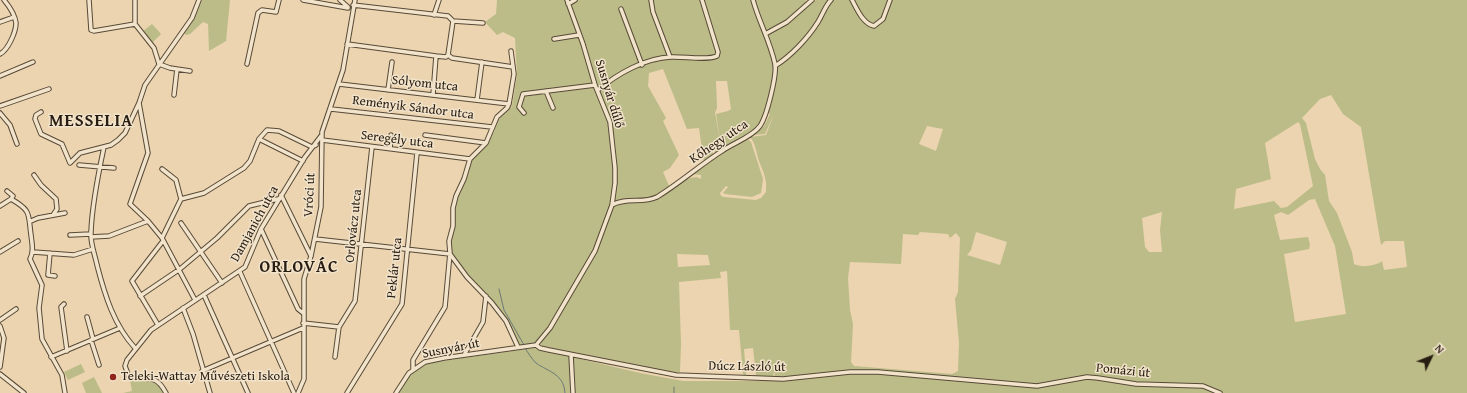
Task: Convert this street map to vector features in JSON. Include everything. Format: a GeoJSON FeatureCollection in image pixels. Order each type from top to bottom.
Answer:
{"type":"FeatureCollection","features":[{"type":"Feature","properties":{"kind":"street"},"geometry":{"type":"LineString","coordinates":[[0,54],[6,50],[16,26],[14,17],[4,0]]}},
{"type":"Feature","properties":{"kind":"street"},"geometry":{"type":"LineString","coordinates":[[89,0],[91,30],[94,31],[135,24]]}},
{"type":"Feature","properties":{"kind":"street"},"geometry":{"type":"LineString","coordinates":[[135,0],[135,24],[154,48],[159,64]]}},
{"type":"Feature","properties":{"kind":"street"},"geometry":{"type":"LineString","coordinates":[[41,112],[35,119],[41,134],[61,143],[70,163],[80,154],[104,148],[118,140],[125,132],[139,103],[145,85],[192,18],[199,0]]}},
{"type":"Feature","properties":{"kind":"street"},"geometry":{"type":"LineString","coordinates":[[247,64],[258,13],[262,10],[276,12],[278,0]]}},
{"type":"Feature","properties":{"kind":"street"},"geometry":{"type":"LineString","coordinates":[[303,0],[351,8],[448,16],[453,21],[482,23]]}},
{"type":"Feature","properties":{"kind":"street"},"geometry":{"type":"LineString","coordinates":[[340,0],[351,8]]}},
{"type":"Feature","properties":{"kind":"street","name":"Vróci út"},"geometry":{"type":"LineString","coordinates":[[300,392],[304,379],[304,280],[315,239],[321,207],[321,138],[339,84],[347,44],[351,8],[355,0]]}},
{"type":"Feature","properties":{"kind":"street"},"geometry":{"type":"LineString","coordinates":[[434,15],[439,0]]}},
{"type":"Feature","properties":{"kind":"street"},"geometry":{"type":"LineString","coordinates":[[567,2],[575,0]]}},
{"type":"Feature","properties":{"kind":"street"},"geometry":{"type":"LineString","coordinates":[[651,0],[653,12],[670,57]]}},
{"type":"Feature","properties":{"kind":"street"},"geometry":{"type":"LineString","coordinates":[[598,90],[613,78],[654,60],[670,57],[715,57],[718,55],[702,0]]}},
{"type":"Feature","properties":{"kind":"street","name":"Kőhegy utca"},"geometry":{"type":"LineString","coordinates":[[612,205],[619,202],[648,200],[657,197],[757,128],[763,120],[770,99],[775,66],[767,34],[758,16],[753,0]]}},
{"type":"Feature","properties":{"kind":"street"},"geometry":{"type":"LineString","coordinates":[[767,34],[786,22],[807,1],[812,0]]}},
{"type":"Feature","properties":{"kind":"street"},"geometry":{"type":"LineString","coordinates":[[775,66],[795,51],[818,23],[831,0]]}},
{"type":"Feature","properties":{"kind":"street"},"geometry":{"type":"LineString","coordinates":[[852,0],[863,19],[872,26],[881,22],[890,0]]}},
{"type":"Feature","properties":{"kind":"street","name":"Susnyár dűlő"},"geometry":{"type":"LineString","coordinates":[[536,345],[550,328],[595,250],[612,205],[615,168],[610,122],[598,90],[594,85],[579,35],[567,2]]}},
{"type":"Feature","properties":{"kind":"street"},"geometry":{"type":"LineString","coordinates":[[621,9],[642,65]]}},
{"type":"Feature","properties":{"kind":"street"},"geometry":{"type":"LineString","coordinates":[[0,22],[14,17]]}},
{"type":"Feature","properties":{"kind":"street"},"geometry":{"type":"LineString","coordinates":[[448,55],[453,21]]}},
{"type":"Feature","properties":{"kind":"street"},"geometry":{"type":"LineString","coordinates":[[554,39],[579,35]]}},
{"type":"Feature","properties":{"kind":"street"},"geometry":{"type":"LineString","coordinates":[[347,44],[436,56],[448,55],[452,58],[513,67]]}},
{"type":"Feature","properties":{"kind":"street"},"geometry":{"type":"LineString","coordinates":[[413,369],[413,360],[445,307],[450,254],[449,241],[453,226],[453,208],[470,159],[486,143],[497,117],[507,108],[509,104],[514,74],[511,51]]}},
{"type":"Feature","properties":{"kind":"street"},"geometry":{"type":"LineString","coordinates":[[433,95],[436,56]]}},
{"type":"Feature","properties":{"kind":"street"},"geometry":{"type":"LineString","coordinates":[[0,76],[33,62]]}},
{"type":"Feature","properties":{"kind":"street"},"geometry":{"type":"LineString","coordinates":[[388,90],[392,62]]}},
{"type":"Feature","properties":{"kind":"street"},"geometry":{"type":"LineString","coordinates":[[477,100],[482,62]]}},
{"type":"Feature","properties":{"kind":"street"},"geometry":{"type":"LineString","coordinates":[[159,64],[190,71]]}},
{"type":"Feature","properties":{"kind":"street"},"geometry":{"type":"LineString","coordinates":[[174,95],[177,69]]}},
{"type":"Feature","properties":{"kind":"street","name":"Sólyom utca"},"geometry":{"type":"LineString","coordinates":[[339,84],[388,90],[412,91],[509,104]]}},
{"type":"Feature","properties":{"kind":"street"},"geometry":{"type":"LineString","coordinates":[[524,113],[519,107],[522,95],[594,85]]}},
{"type":"Feature","properties":{"kind":"street"},"geometry":{"type":"LineString","coordinates":[[0,106],[49,89]]}},
{"type":"Feature","properties":{"kind":"street"},"geometry":{"type":"LineString","coordinates":[[546,91],[553,108]]}},
{"type":"Feature","properties":{"kind":"street"},"geometry":{"type":"LineString","coordinates":[[139,103],[148,153],[130,203],[148,221],[162,239],[196,300]]}},
{"type":"Feature","properties":{"kind":"street","name":"Reményik Sándor utca"},"geometry":{"type":"LineString","coordinates":[[331,109],[492,127]]}},
{"type":"Feature","properties":{"kind":"street"},"geometry":{"type":"LineString","coordinates":[[0,114],[10,125],[17,144]]}},
{"type":"Feature","properties":{"kind":"street"},"geometry":{"type":"LineString","coordinates":[[181,199],[204,193],[244,168],[250,161],[259,139],[266,131],[273,129],[312,147],[316,145],[322,146]]}},
{"type":"Feature","properties":{"kind":"street"},"geometry":{"type":"LineString","coordinates":[[425,135],[486,143]]}},
{"type":"Feature","properties":{"kind":"street"},"geometry":{"type":"LineString","coordinates":[[390,149],[391,136]]}},
{"type":"Feature","properties":{"kind":"street","name":"Damjanich utca"},"geometry":{"type":"LineString","coordinates":[[166,393],[162,385],[150,378],[129,377],[125,366],[127,360],[135,348],[158,325],[240,272],[248,262],[261,229],[281,195],[303,161],[321,138]]}},
{"type":"Feature","properties":{"kind":"street","name":"Seregély utca"},"geometry":{"type":"LineString","coordinates":[[321,138],[372,147],[470,159]]}},
{"type":"Feature","properties":{"kind":"street"},"geometry":{"type":"LineString","coordinates":[[259,139],[303,161]]}},
{"type":"Feature","properties":{"kind":"street","name":"Orlovácz utca"},"geometry":{"type":"LineString","coordinates":[[335,357],[338,326],[355,301],[372,147]]}},
{"type":"Feature","properties":{"kind":"street"},"geometry":{"type":"LineString","coordinates":[[104,148],[91,236],[93,249],[105,294],[120,328],[135,348]]}},
{"type":"Feature","properties":{"kind":"street","name":"Peklár utca"},"geometry":{"type":"LineString","coordinates":[[346,393],[402,304],[417,153]]}},
{"type":"Feature","properties":{"kind":"street"},"geometry":{"type":"LineString","coordinates":[[80,165],[100,168],[114,168]]}},
{"type":"Feature","properties":{"kind":"street"},"geometry":{"type":"LineString","coordinates":[[158,325],[132,281],[162,239],[181,199],[176,180],[162,169]]}},
{"type":"Feature","properties":{"kind":"street"},"geometry":{"type":"LineString","coordinates":[[34,175],[41,185],[56,199],[57,209],[53,215]]}},
{"type":"Feature","properties":{"kind":"street"},"geometry":{"type":"LineString","coordinates":[[7,191],[13,196],[11,199]]}},
{"type":"Feature","properties":{"kind":"street"},"geometry":{"type":"LineString","coordinates":[[281,195],[311,256]]}},
{"type":"Feature","properties":{"kind":"street"},"geometry":{"type":"LineString","coordinates":[[0,206],[11,199]]}},
{"type":"Feature","properties":{"kind":"street"},"geometry":{"type":"LineString","coordinates":[[11,199],[23,207],[31,221],[30,229],[33,252],[30,260],[42,285],[39,308],[42,339],[51,358],[62,375],[65,393]]}},
{"type":"Feature","properties":{"kind":"street"},"geometry":{"type":"LineString","coordinates":[[140,296],[180,269],[217,238],[249,206],[278,200]]}},
{"type":"Feature","properties":{"kind":"street"},"geometry":{"type":"LineString","coordinates":[[31,221],[65,213]]}},
{"type":"Feature","properties":{"kind":"street"},"geometry":{"type":"LineString","coordinates":[[70,235],[109,236],[148,221]]}},
{"type":"Feature","properties":{"kind":"street"},"geometry":{"type":"LineString","coordinates":[[181,223],[222,283]]}},
{"type":"Feature","properties":{"kind":"street"},"geometry":{"type":"LineString","coordinates":[[261,229],[298,309],[303,313]]}},
{"type":"Feature","properties":{"kind":"street"},"geometry":{"type":"LineString","coordinates":[[315,239],[450,254],[467,277],[486,296],[506,321],[518,347]]}},
{"type":"Feature","properties":{"kind":"street"},"geometry":{"type":"LineString","coordinates":[[0,252],[18,241]]}},
{"type":"Feature","properties":{"kind":"street"},"geometry":{"type":"LineString","coordinates":[[33,252],[74,255],[93,249]]}},
{"type":"Feature","properties":{"kind":"street"},"geometry":{"type":"LineString","coordinates":[[50,253],[48,275],[55,276]]}},
{"type":"Feature","properties":{"kind":"street"},"geometry":{"type":"LineString","coordinates":[[449,264],[455,261]]}},
{"type":"Feature","properties":{"kind":"street"},"geometry":{"type":"LineString","coordinates":[[240,272],[294,393]]}},
{"type":"Feature","properties":{"kind":"street"},"geometry":{"type":"LineString","coordinates":[[204,295],[248,393]]}},
{"type":"Feature","properties":{"kind":"street"},"geometry":{"type":"LineString","coordinates":[[464,355],[482,322],[486,296]]}},
{"type":"Feature","properties":{"kind":"street"},"geometry":{"type":"LineString","coordinates":[[64,304],[61,307],[67,351]]}},
{"type":"Feature","properties":{"kind":"street"},"geometry":{"type":"LineString","coordinates":[[183,308],[193,334],[202,371],[210,393]]}},
{"type":"Feature","properties":{"kind":"street"},"geometry":{"type":"LineString","coordinates":[[0,320],[16,309]]}},
{"type":"Feature","properties":{"kind":"street"},"geometry":{"type":"LineString","coordinates":[[87,317],[99,365]]}},
{"type":"Feature","properties":{"kind":"street"},"geometry":{"type":"LineString","coordinates":[[303,323],[338,326]]}},
{"type":"Feature","properties":{"kind":"street"},"geometry":{"type":"LineString","coordinates":[[0,326],[4,338],[0,367]]}},
{"type":"Feature","properties":{"kind":"street"},"geometry":{"type":"LineString","coordinates":[[51,358],[120,328]]}},
{"type":"Feature","properties":{"kind":"street"},"geometry":{"type":"LineString","coordinates":[[202,371],[303,328]]}},
{"type":"Feature","properties":{"kind":"street","name":"Dúcz László út"},"geometry":{"type":"LineString","coordinates":[[525,346],[536,345],[540,348],[571,355],[676,375],[784,379],[850,372],[878,372],[1022,386]]}},
{"type":"Feature","properties":{"kind":"street","name":"Susnyár út"},"geometry":{"type":"LineString","coordinates":[[396,393],[413,369],[429,361],[525,346]]}},
{"type":"Feature","properties":{"kind":"street"},"geometry":{"type":"LineString","coordinates":[[571,355],[573,393]]}},
{"type":"Feature","properties":{"kind":"street"},"geometry":{"type":"LineString","coordinates":[[0,374],[24,393]]}},
{"type":"Feature","properties":{"kind":"street","name":"Pomázi út"},"geometry":{"type":"LineString","coordinates":[[1022,386],[1037,386],[1087,377],[1136,384],[1203,386],[1220,393]]}},
{"type":"Feature","properties":{"kind":"green space"},"geometry":{"type":"Polygon","coordinates":[[[202,0],[230,0],[226,41],[209,51],[208,24],[203,22],[190,34],[186,35],[184,33],[202,0]]]}},
{"type":"Feature","properties":{"kind":"green space"},"geometry":{"type":"Polygon","coordinates":[[[497,0],[806,0],[808,5],[816,0],[1467,0],[1467,393],[399,393],[410,374],[426,363],[534,348],[640,373],[683,381],[784,381],[807,375],[775,377],[774,371],[773,377],[747,376],[743,374],[739,330],[730,330],[727,271],[720,272],[721,278],[679,282],[681,344],[680,372],[676,373],[543,347],[541,344],[542,342],[533,346],[519,348],[506,321],[450,254],[449,241],[453,226],[453,208],[471,161],[477,152],[488,142],[494,132],[498,119],[512,106],[517,75],[515,38],[503,32],[497,35],[485,22],[496,14],[497,0]],[[663,69],[649,73],[648,86],[666,118],[663,121],[679,155],[670,168],[663,172],[670,188],[657,197],[647,200],[654,201],[678,184],[691,178],[696,177],[701,179],[701,175],[692,174],[746,138],[751,142],[763,179],[761,193],[752,197],[725,194],[723,193],[728,187],[726,186],[720,193],[721,196],[724,197],[756,200],[761,198],[766,192],[766,179],[755,145],[750,137],[766,135],[774,114],[765,134],[753,135],[764,126],[770,114],[767,113],[753,131],[716,154],[711,142],[713,155],[704,163],[699,128],[687,129],[663,69]],[[716,81],[717,108],[715,113],[721,145],[716,114],[731,109],[727,81],[716,81]],[[1331,95],[1320,99],[1302,118],[1306,123],[1315,159],[1325,175],[1329,201],[1337,213],[1352,252],[1354,264],[1368,266],[1382,261],[1384,270],[1407,267],[1404,241],[1385,241],[1381,245],[1361,127],[1343,114],[1331,95]],[[1298,122],[1265,143],[1271,179],[1236,189],[1234,209],[1274,201],[1281,208],[1287,207],[1313,186],[1300,124],[1298,122]],[[927,126],[919,144],[936,151],[943,129],[927,126]],[[1315,199],[1309,200],[1288,215],[1281,212],[1274,215],[1280,240],[1308,237],[1310,245],[1309,249],[1284,254],[1295,322],[1346,314],[1335,246],[1315,199]],[[1162,212],[1142,218],[1145,247],[1149,252],[1162,252],[1160,230],[1162,212]],[[920,232],[918,235],[903,234],[901,264],[850,262],[848,278],[850,310],[853,324],[851,362],[854,366],[952,374],[958,371],[959,343],[955,299],[958,292],[960,238],[956,233],[950,238],[948,234],[920,232]],[[976,232],[971,250],[967,255],[1000,265],[1007,242],[976,232]],[[677,254],[678,267],[710,265],[708,255],[677,254]],[[753,348],[744,349],[746,375],[756,375],[753,348]]]}},
{"type":"Feature","properties":{"kind":"green space"},"geometry":{"type":"Polygon","coordinates":[[[152,24],[161,34],[152,43],[143,31],[152,24]]]}},
{"type":"Feature","properties":{"kind":"green space"},"geometry":{"type":"Polygon","coordinates":[[[81,364],[85,372],[68,380],[64,372],[81,364]]]}},
{"type":"Feature","properties":{"kind":"green space"},"geometry":{"type":"Polygon","coordinates":[[[94,377],[102,393],[86,393],[82,383],[94,377]]]}},
{"type":"Feature","properties":{"kind":"green space"},"geometry":{"type":"Polygon","coordinates":[[[147,379],[160,386],[165,393],[123,393],[132,391],[130,380],[147,379]]]}},
{"type":"Feature","properties":{"kind":"waterway"},"geometry":{"type":"LineString","coordinates":[[499,289],[504,310],[524,345]]}},
{"type":"Feature","properties":{"kind":"waterway"},"geometry":{"type":"LineString","coordinates":[[525,348],[536,363],[551,371],[559,378],[562,382],[565,393]]}},
{"type":"Feature","properties":{"kind":"waterway"},"geometry":{"type":"LineString","coordinates":[[674,387],[674,393]]}},
{"type":"Feature","properties":{"kind":"place","name":"Teleki-Wattay Művészeti Iskola"},"geometry":{"type":"Point","coordinates":[113,377]}},
{"type":"Feature","properties":{"kind":"district","name":"MESSELIA"},"geometry":{"type":"Point","coordinates":[91,122]}},
{"type":"Feature","properties":{"kind":"district","name":"ORLOVÁC"},"geometry":{"type":"Point","coordinates":[299,268]}}]}
